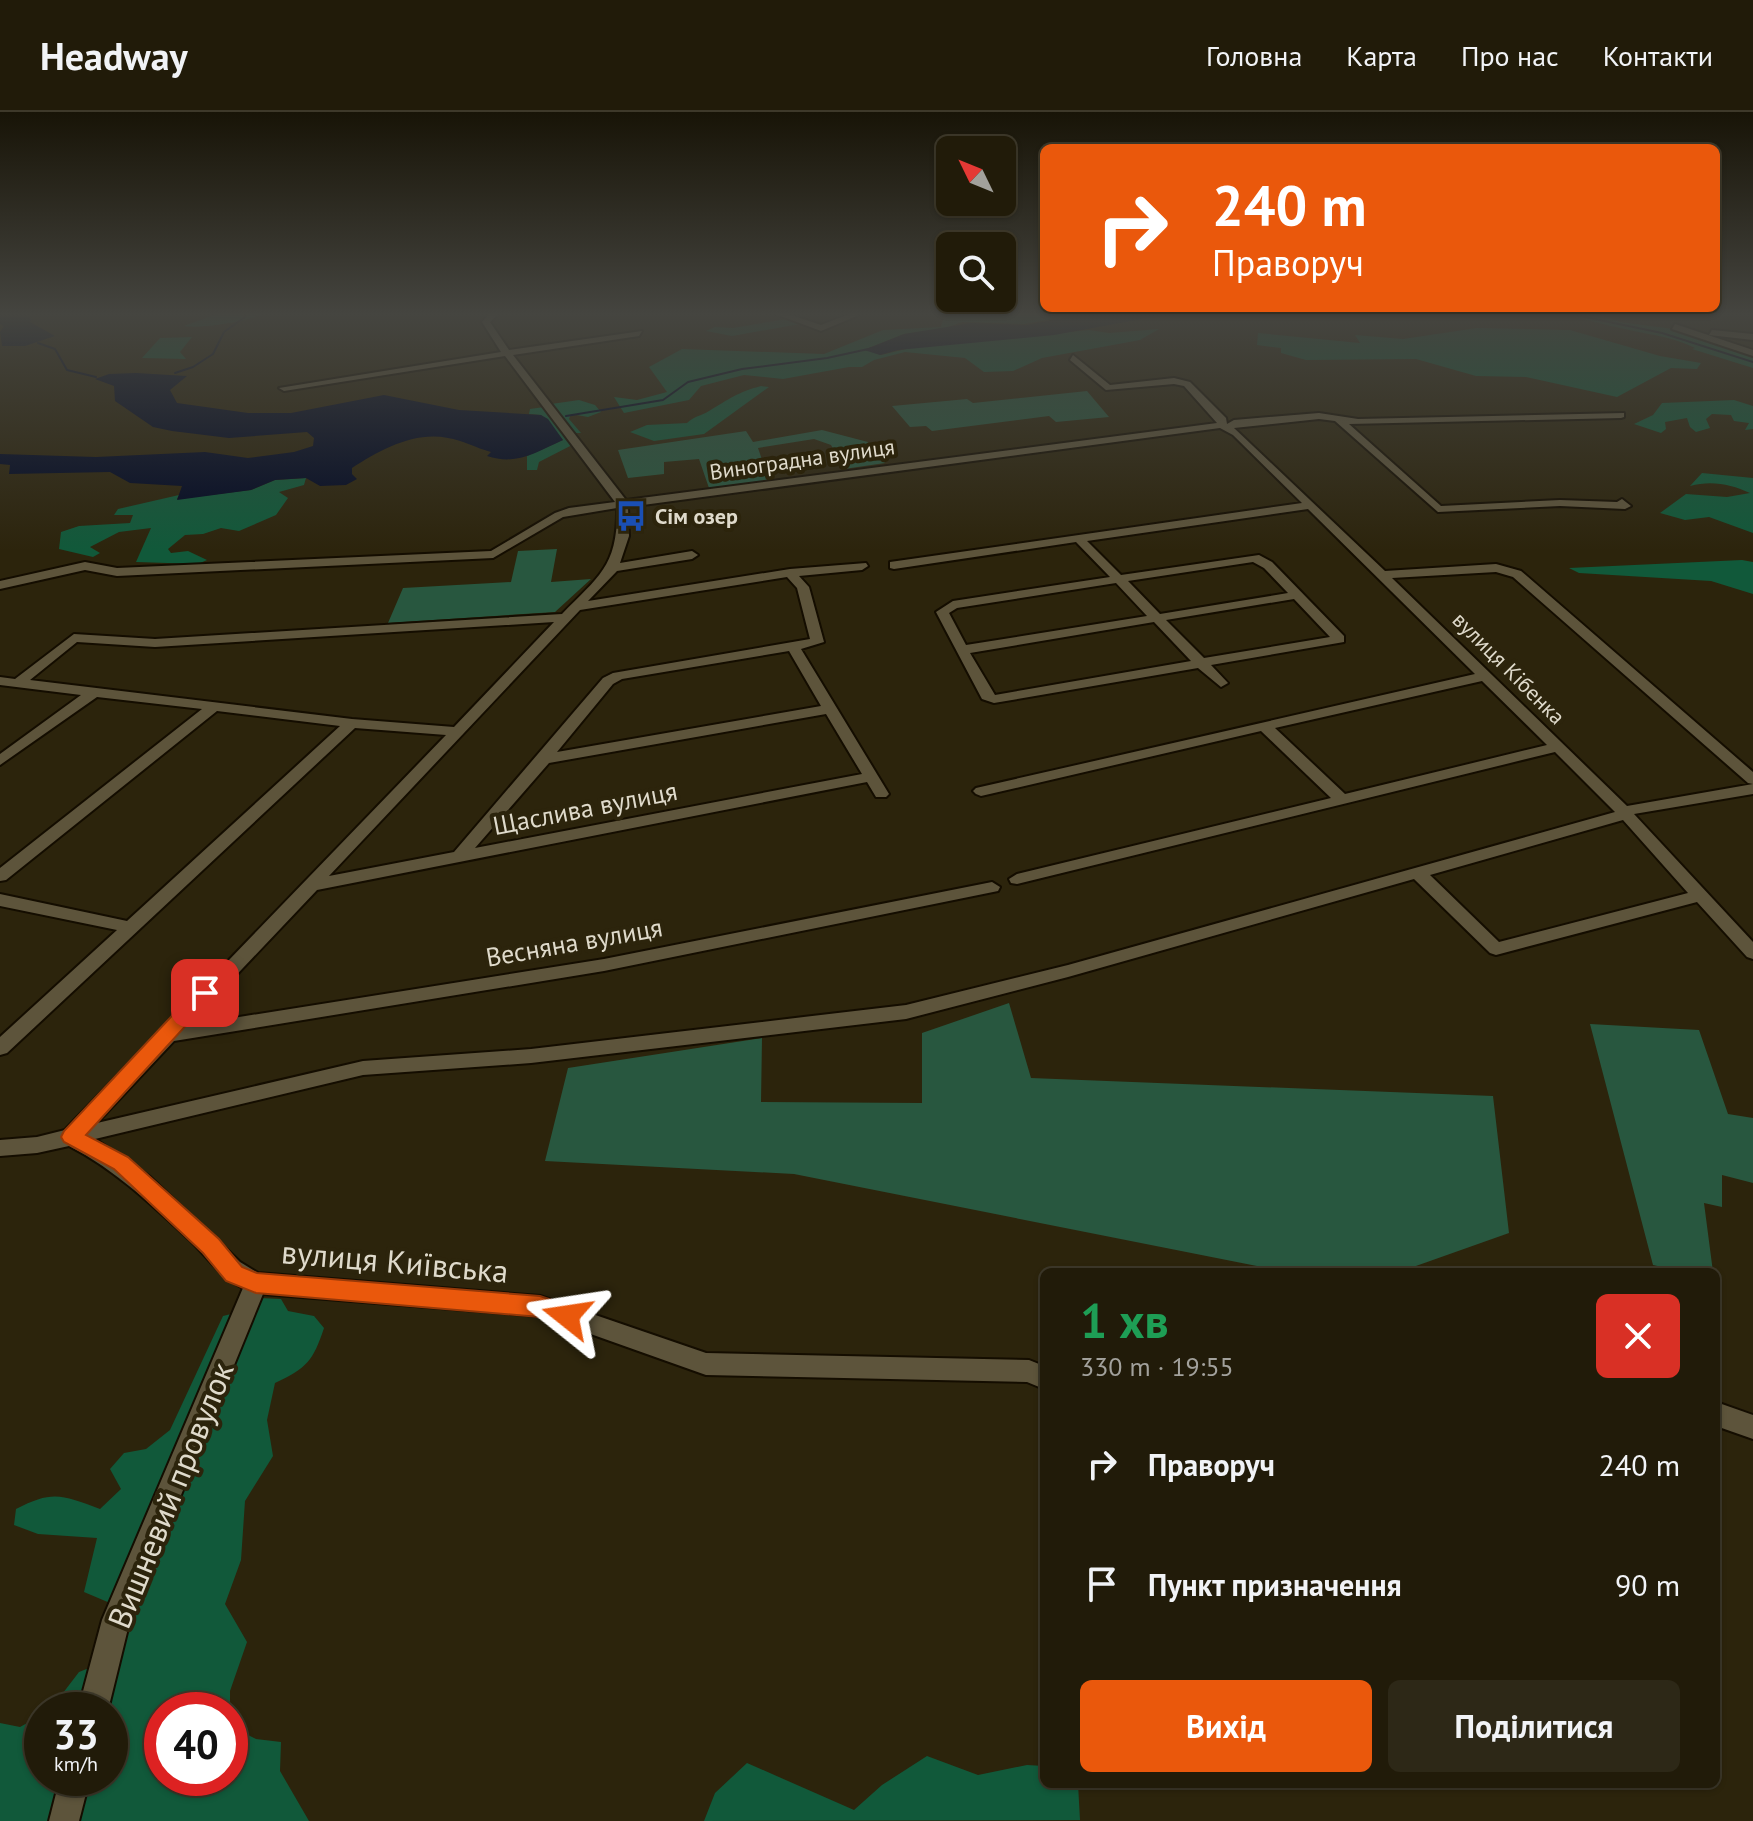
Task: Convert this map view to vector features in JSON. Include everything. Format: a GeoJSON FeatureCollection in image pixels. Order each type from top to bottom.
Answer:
{"type":"FeatureCollection","features":[{"type":"Feature","properties":{"kind":"street"},"geometry":{"type":"LineString","coordinates":[[71,1137],[613,568],[623,536],[622,503],[537,392]]}},
{"type":"Feature","properties":{"kind":"street","name":"вулиця Кібенка"},"geometry":{"type":"LineString","coordinates":[[1195,392],[1223,420],[1224,426],[1384,575],[1624,813],[1753,953]]}},
{"type":"Feature","properties":{"kind":"street","name":"Виноградна вулиця"},"geometry":{"type":"LineString","coordinates":[[0,585],[85,566],[117,572],[493,554],[549,518],[569,511],[1234,423],[1319,416],[1340,421],[1621,415]]}},
{"type":"Feature","properties":{"kind":"street"},"geometry":{"type":"LineString","coordinates":[[1340,421],[1438,509],[1560,503],[1625,506],[1622,502]]}},
{"type":"Feature","properties":{"kind":"street"},"geometry":{"type":"LineString","coordinates":[[894,565],[1311,505]]}},
{"type":"Feature","properties":{"kind":"street"},"geometry":{"type":"LineString","coordinates":[[1080,540],[1221,683]]}},
{"type":"Feature","properties":{"kind":"street"},"geometry":{"type":"LineString","coordinates":[[613,568],[692,555]]}},
{"type":"Feature","properties":{"kind":"street"},"geometry":{"type":"LineString","coordinates":[[1255,558],[1268,565],[1297,595],[1339,639],[994,699],[987,696],[942,612],[947,607],[1255,558]]}},
{"type":"Feature","properties":{"kind":"street"},"geometry":{"type":"LineString","coordinates":[[18,683],[74,638],[155,643],[570,612],[790,573],[862,566]]}},
{"type":"Feature","properties":{"kind":"street"},"geometry":{"type":"LineString","coordinates":[[1384,575],[1496,568],[1517,574],[1753,780]]}},
{"type":"Feature","properties":{"kind":"street"},"geometry":{"type":"LineString","coordinates":[[459,857],[608,681],[618,676],[817,642],[803,587],[790,573]]}},
{"type":"Feature","properties":{"kind":"street"},"geometry":{"type":"LineString","coordinates":[[962,650],[1297,595]]}},
{"type":"Feature","properties":{"kind":"street"},"geometry":{"type":"LineString","coordinates":[[793,646],[881,794]]}},
{"type":"Feature","properties":{"kind":"street"},"geometry":{"type":"LineString","coordinates":[[981,791],[1485,676]]}},
{"type":"Feature","properties":{"kind":"street"},"geometry":{"type":"LineString","coordinates":[[0,681],[352,723],[455,731]]}},
{"type":"Feature","properties":{"kind":"street"},"geometry":{"type":"LineString","coordinates":[[0,761],[93,693]]}},
{"type":"Feature","properties":{"kind":"street"},"geometry":{"type":"LineString","coordinates":[[0,876],[215,706]]}},
{"type":"Feature","properties":{"kind":"street"},"geometry":{"type":"LineString","coordinates":[[544,759],[831,710]]}},
{"type":"Feature","properties":{"kind":"street"},"geometry":{"type":"LineString","coordinates":[[0,1048],[352,723]]}},
{"type":"Feature","properties":{"kind":"street"},"geometry":{"type":"LineString","coordinates":[[1264,726],[1342,800]]}},
{"type":"Feature","properties":{"kind":"street"},"geometry":{"type":"LineString","coordinates":[[1017,879],[1558,747]]}},
{"type":"Feature","properties":{"kind":"street","name":"Щаслива вулиця"},"geometry":{"type":"LineString","coordinates":[[307,886],[871,777]]}},
{"type":"Feature","properties":{"kind":"street"},"geometry":{"type":"LineString","coordinates":[[0,1148],[37,1145],[363,1068],[531,1056],[906,1012],[1068,971],[1624,813],[1753,789]]}},
{"type":"Feature","properties":{"kind":"street"},"geometry":{"type":"LineString","coordinates":[[1417,872],[1496,949],[1698,896]]}},
{"type":"Feature","properties":{"kind":"street","name":"Весняна вулиця"},"geometry":{"type":"LineString","coordinates":[[164,1036],[604,965],[992,887]]}},
{"type":"Feature","properties":{"kind":"street"},"geometry":{"type":"LineString","coordinates":[[0,900],[130,927]]}},
{"type":"Feature","properties":{"kind":"street","name":"вулиця Київська"},"geometry":{"type":"LineString","coordinates":[[71,1137],[121,1163],[211,1246],[234,1274],[256,1283],[540,1306],[706,1364],[1029,1371],[1040,1376]]}},
{"type":"Feature","properties":{"kind":"street","name":"Вишневий провулок"},"geometry":{"type":"LineString","coordinates":[[98,1692],[116,1620],[256,1283]]}},
{"type":"Feature","properties":{"kind":"street"},"geometry":{"type":"LineString","coordinates":[[1720,1415],[1753,1427]]}},
{"type":"Feature","properties":{"kind":"street"},"geometry":{"type":"LineString","coordinates":[[64,1821],[70,1796]]}},
{"type":"Feature","properties":{"kind":"green space"},"geometry":{"type":"Polygon","coordinates":[[[667,392],[696,392],[689,400],[624,413],[614,397],[637,400],[667,392]]]}},
{"type":"Feature","properties":{"kind":"green space"},"geometry":{"type":"Polygon","coordinates":[[[744,392],[762,392],[704,434],[654,441],[630,432],[647,425],[687,423],[744,392]]]}},
{"type":"Feature","properties":{"kind":"green space"},"geometry":{"type":"Polygon","coordinates":[[[1088,392],[1109,417],[1056,422],[1049,416],[932,431],[926,426],[910,427],[892,406],[967,399],[973,403],[1088,392]]]}},
{"type":"Feature","properties":{"kind":"green space"},"geometry":{"type":"Polygon","coordinates":[[[1593,392],[1627,392],[1617,397],[1593,392]]]}},
{"type":"Feature","properties":{"kind":"green space"},"geometry":{"type":"Polygon","coordinates":[[[579,400],[595,405],[601,412],[588,417],[571,414],[569,419],[581,433],[576,433],[551,404],[579,400]]]}},
{"type":"Feature","properties":{"kind":"green space"},"geometry":{"type":"Polygon","coordinates":[[[1734,400],[1753,406],[1753,429],[1745,430],[1749,423],[1734,421],[1731,415],[1712,414],[1706,419],[1710,428],[1696,432],[1687,418],[1665,422],[1666,429],[1661,433],[1634,424],[1653,415],[1662,403],[1734,400]]]}},
{"type":"Feature","properties":{"kind":"green space"},"geometry":{"type":"Polygon","coordinates":[[[544,407],[576,443],[539,462],[537,470],[527,470],[527,456],[563,440],[541,415],[529,414],[530,409],[544,407]]]}},
{"type":"Feature","properties":{"kind":"green space"},"geometry":{"type":"Polygon","coordinates":[[[822,430],[868,442],[885,463],[844,469],[831,445],[814,439],[758,448],[769,480],[709,488],[699,459],[664,462],[664,474],[628,478],[618,450],[746,431],[753,442],[822,430]]]}},
{"type":"Feature","properties":{"kind":"green space"},"geometry":{"type":"Polygon","coordinates":[[[1702,473],[1753,478],[1753,533],[1709,517],[1685,520],[1660,513],[1686,494],[1727,497],[1750,493],[1721,484],[1690,486],[1702,473]]]}},
{"type":"Feature","properties":{"kind":"green space"},"geometry":{"type":"Polygon","coordinates":[[[306,478],[304,485],[279,492],[288,498],[276,515],[239,531],[221,528],[203,534],[185,535],[168,549],[171,553],[188,551],[207,560],[198,564],[136,562],[151,528],[119,532],[90,547],[100,553],[93,557],[59,549],[61,532],[79,526],[130,523],[133,515],[114,515],[118,509],[179,495],[177,499],[251,490],[275,480],[306,478]]]}},
{"type":"Feature","properties":{"kind":"green space"},"geometry":{"type":"Polygon","coordinates":[[[557,549],[551,582],[591,579],[555,612],[388,623],[403,588],[511,582],[518,551],[557,549]]]}},
{"type":"Feature","properties":{"kind":"green space"},"geometry":{"type":"Polygon","coordinates":[[[1753,562],[1753,594],[1711,581],[1579,573],[1569,568],[1753,562]]]}},
{"type":"Feature","properties":{"kind":"green space"},"geometry":{"type":"Polygon","coordinates":[[[1009,1003],[1031,1078],[1493,1096],[1509,1233],[1410,1268],[1267,1268],[794,1174],[545,1161],[568,1068],[762,1038],[761,1102],[922,1103],[922,1033],[1009,1003]]]}},
{"type":"Feature","properties":{"kind":"green space"},"geometry":{"type":"Polygon","coordinates":[[[1590,1024],[1699,1030],[1728,1114],[1753,1118],[1753,1183],[1722,1175],[1722,1207],[1704,1203],[1712,1268],[1653,1265],[1590,1024]]]}},
{"type":"Feature","properties":{"kind":"green space"},"geometry":{"type":"Polygon","coordinates":[[[260,1298],[281,1299],[288,1311],[314,1316],[324,1328],[307,1362],[295,1373],[275,1383],[267,1420],[273,1456],[245,1501],[241,1560],[225,1604],[247,1642],[230,1692],[144,1692],[144,1796],[248,1796],[248,1735],[281,1742],[280,1771],[309,1821],[0,1821],[0,1723],[20,1727],[24,1725],[24,1796],[128,1796],[128,1692],[64,1692],[79,1672],[94,1666],[110,1603],[84,1592],[97,1538],[38,1534],[14,1525],[16,1509],[39,1499],[58,1497],[100,1509],[121,1489],[110,1469],[124,1453],[146,1449],[170,1430],[223,1316],[239,1312],[260,1298]]]}},
{"type":"Feature","properties":{"kind":"green space"},"geometry":{"type":"Polygon","coordinates":[[[927,1756],[978,1775],[1027,1765],[1040,1766],[1040,1788],[1078,1788],[1080,1820],[704,1821],[715,1793],[747,1763],[854,1810],[882,1785],[927,1756]]]}},
{"type":"Feature","properties":{"kind":"water"},"geometry":{"type":"Polygon","coordinates":[[[114,392],[171,392],[177,403],[248,413],[291,413],[384,395],[459,410],[541,415],[548,419],[563,440],[526,456],[498,459],[487,456],[491,452],[453,439],[423,437],[398,444],[363,461],[352,468],[352,474],[357,479],[346,485],[320,486],[306,478],[275,480],[251,490],[177,500],[182,486],[130,483],[110,472],[9,474],[10,465],[0,464],[0,454],[96,457],[205,452],[248,458],[294,452],[313,446],[314,438],[307,432],[229,438],[153,427],[115,401],[114,392]]]}},
{"type":"Feature","properties":{"kind":"waterway"},"geometry":{"type":"LineString","coordinates":[[566,416],[663,400],[674,392]]}},
{"type":"Feature","properties":{"kind":"place","name":"Сім озер"},"geometry":{"type":"Point","coordinates":[631,516]}},
{"type":"Feature","properties":{"kind":"route"},"geometry":{"type":"LineString","coordinates":[[205,993],[71,1137],[121,1163],[211,1246],[234,1274],[256,1283],[540,1306],[567,1316]]}}]}
